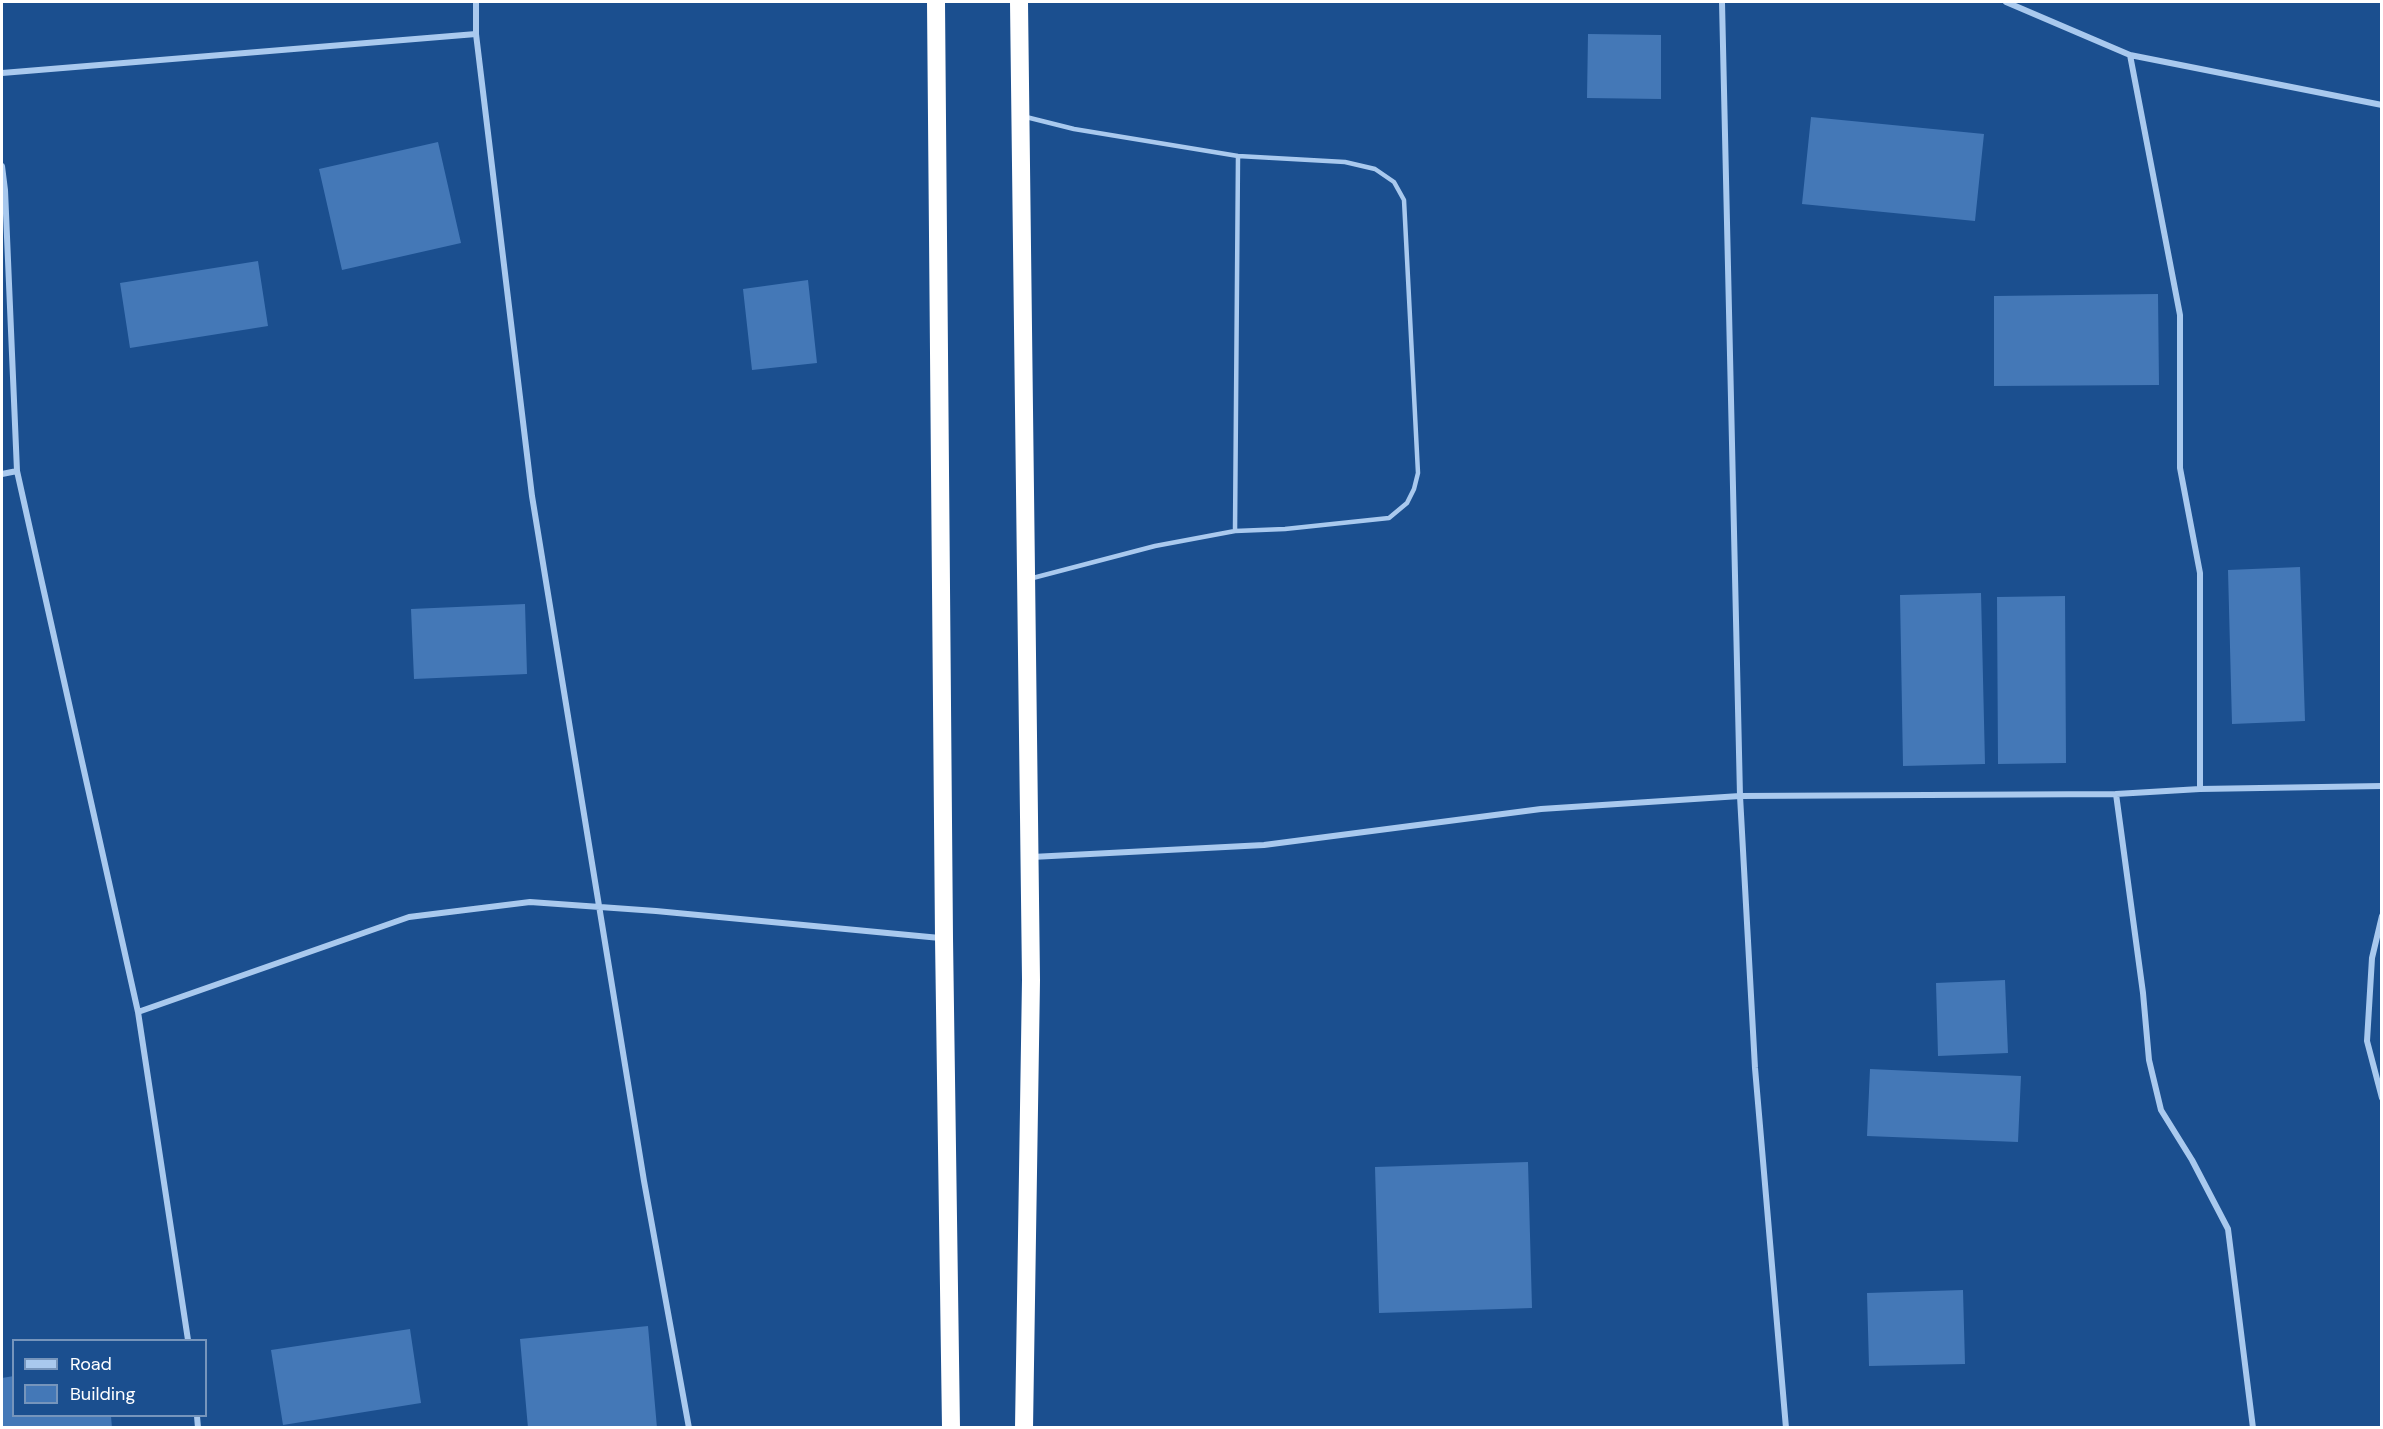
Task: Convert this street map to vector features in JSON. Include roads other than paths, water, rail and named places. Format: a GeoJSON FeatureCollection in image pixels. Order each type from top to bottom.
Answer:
{"type":"FeatureCollection","features":[{"type":"Feature","properties":{"kind":"highway"},"geometry":{"type":"LineString","coordinates":[[936,2],[944,938],[951,1428]]}},
{"type":"Feature","properties":{"kind":"highway"},"geometry":{"type":"LineString","coordinates":[[1019,2],[1031,980],[1024,1428]]}},
{"type":"Feature","properties":{"kind":"street"},"geometry":{"type":"LineString","coordinates":[[476,2],[476,34],[532,496],[644,1181],[689,1428]]}},
{"type":"Feature","properties":{"kind":"street"},"geometry":{"type":"LineString","coordinates":[[1722,2],[1740,796],[1755,1068],[1786,1428]]}},
{"type":"Feature","properties":{"kind":"street"},"geometry":{"type":"LineString","coordinates":[[2006,2],[2130,55],[2382,105]]}},
{"type":"Feature","properties":{"kind":"street"},"geometry":{"type":"LineString","coordinates":[[2,73],[476,34]]}},
{"type":"Feature","properties":{"kind":"street"},"geometry":{"type":"LineString","coordinates":[[2130,55],[2180,315],[2180,468],[2200,573],[2200,789]]}},
{"type":"Feature","properties":{"kind":"street"},"geometry":{"type":"LineString","coordinates":[[2,166],[6,189],[17,471],[138,1012],[188,1339]]}},
{"type":"Feature","properties":{"kind":"street"},"geometry":{"type":"LineString","coordinates":[[2,474],[17,471]]}},
{"type":"Feature","properties":{"kind":"street"},"geometry":{"type":"LineString","coordinates":[[1028,857],[1264,845],[1541,809],[1740,796],[2116,794],[2200,789],[2382,786]]}},
{"type":"Feature","properties":{"kind":"street"},"geometry":{"type":"LineString","coordinates":[[2116,794],[2143,993],[2149,1060],[2161,1110],[2192,1160],[2228,1229],[2253,1428]]}},
{"type":"Feature","properties":{"kind":"street"},"geometry":{"type":"LineString","coordinates":[[138,1012],[409,917],[530,902],[944,938]]}},
{"type":"Feature","properties":{"kind":"street"},"geometry":{"type":"LineString","coordinates":[[2382,916],[2372,958],[2367,1041],[2382,1098]]}},
{"type":"Feature","properties":{"kind":"lane"},"geometry":{"type":"LineString","coordinates":[[1020,116],[1074,129],[1238,156],[1345,162],[1375,169],[1394,182],[1404,200],[1418,473],[1407,503],[1389,518],[1286,529],[1235,531],[1155,546],[1025,580]]}},
{"type":"Feature","properties":{"kind":"lane"},"geometry":{"type":"LineString","coordinates":[[1235,531],[1238,156]]}}]}
